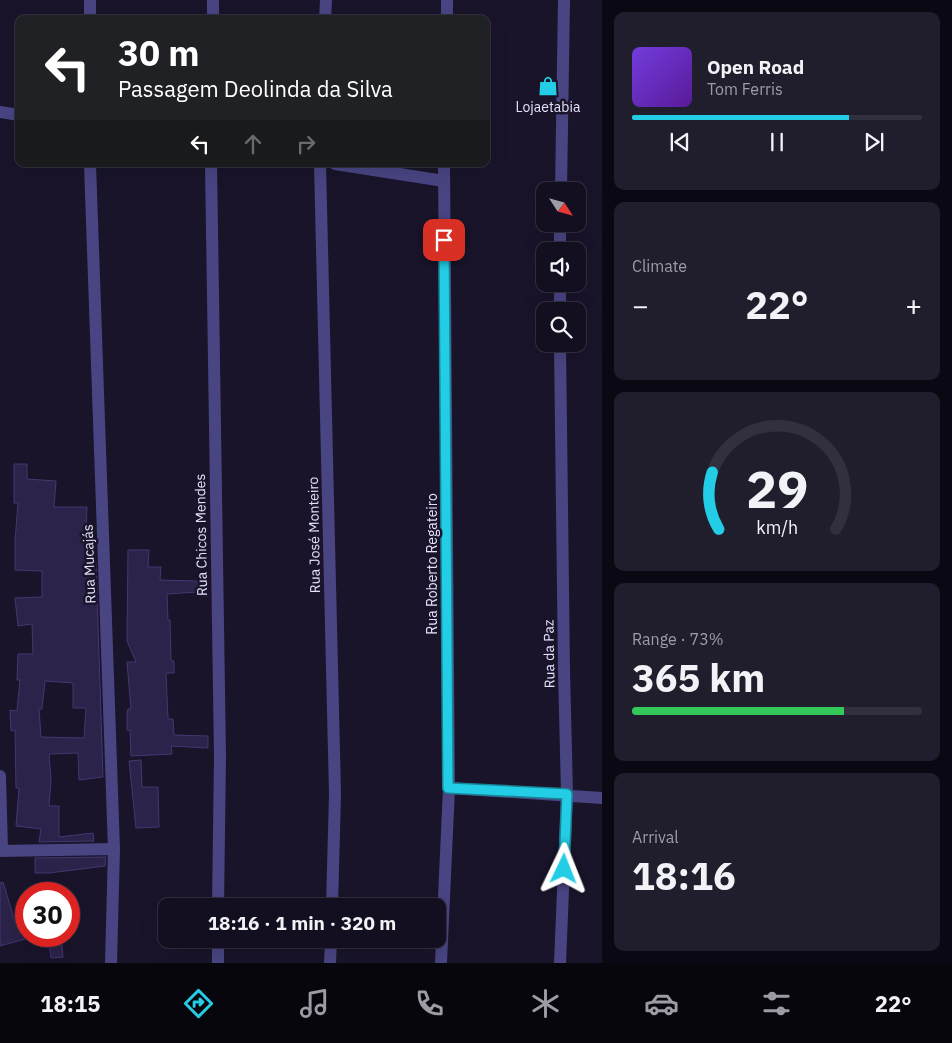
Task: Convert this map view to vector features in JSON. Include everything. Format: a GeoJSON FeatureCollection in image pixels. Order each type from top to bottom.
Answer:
{"type":"FeatureCollection","features":[{"type":"Feature","properties":{"kind":"street"},"geometry":{"type":"LineString","coordinates":[[90,0],[90,15]]}},
{"type":"Feature","properties":{"kind":"street"},"geometry":{"type":"LineString","coordinates":[[213,0],[213,15]]}},
{"type":"Feature","properties":{"kind":"street"},"geometry":{"type":"LineString","coordinates":[[325,15],[326,0]]}},
{"type":"Feature","properties":{"kind":"street"},"geometry":{"type":"LineString","coordinates":[[446,15],[447,0]]}},
{"type":"Feature","properties":{"kind":"street"},"geometry":{"type":"LineString","coordinates":[[561,182],[564,0]]}},
{"type":"Feature","properties":{"kind":"street"},"geometry":{"type":"LineString","coordinates":[[0,112],[15,114]]}},
{"type":"Feature","properties":{"kind":"street","name":"Rua Mucajás"},"geometry":{"type":"LineString","coordinates":[[90,167],[114,849],[111,963]]}},
{"type":"Feature","properties":{"kind":"street","name":"Rua Chicos Mendes"},"geometry":{"type":"LineString","coordinates":[[210,167],[220,756],[218,898]]}},
{"type":"Feature","properties":{"kind":"street","name":"Rua José Monteiro"},"geometry":{"type":"LineString","coordinates":[[320,167],[335,794],[332,898]]}},
{"type":"Feature","properties":{"kind":"street"},"geometry":{"type":"LineString","coordinates":[[352,167],[444,182]]}},
{"type":"Feature","properties":{"kind":"street","name":"Rua Roberto Regateiro"},"geometry":{"type":"LineString","coordinates":[[441,963],[448,788],[444,167]]}},
{"type":"Feature","properties":{"kind":"street","name":"Rua da Paz"},"geometry":{"type":"LineString","coordinates":[[560,352],[567,794],[560,963]]}},
{"type":"Feature","properties":{"kind":"street"},"geometry":{"type":"LineString","coordinates":[[0,776],[1,851],[114,849]]}},
{"type":"Feature","properties":{"kind":"street"},"geometry":{"type":"LineString","coordinates":[[448,788],[567,794],[602,798]]}},
{"type":"Feature","properties":{"kind":"street"},"geometry":{"type":"LineString","coordinates":[[218,948],[218,963]]}},
{"type":"Feature","properties":{"kind":"street"},"geometry":{"type":"LineString","coordinates":[[330,963],[331,948]]}},
{"type":"Feature","properties":{"kind":"building"},"geometry":{"type":"Polygon","coordinates":[[[14,464],[27,464],[27,479],[56,481],[54,507],[87,507],[85,550],[89,550],[89,563],[96,563],[103,777],[79,780],[78,753],[49,754],[51,780],[49,806],[59,806],[59,837],[93,833],[94,841],[39,842],[41,829],[16,826],[19,788],[16,788],[15,730],[11,731],[10,710],[17,711],[20,680],[17,680],[18,654],[33,654],[32,624],[18,626],[15,598],[42,597],[42,571],[15,570],[18,503],[14,503],[14,464]],[[45,681],[42,709],[39,709],[41,737],[84,738],[86,708],[73,708],[73,683],[45,681]]]}},
{"type":"Feature","properties":{"kind":"building"},"geometry":{"type":"Polygon","coordinates":[[[128,550],[149,550],[148,567],[161,567],[160,580],[197,581],[198,592],[167,594],[171,661],[174,661],[174,673],[166,673],[168,719],[173,719],[174,735],[208,736],[208,748],[171,746],[172,754],[131,756],[130,730],[127,730],[127,714],[128,709],[131,709],[127,662],[136,662],[127,641],[128,550]]]}},
{"type":"Feature","properties":{"kind":"building"},"geometry":{"type":"Polygon","coordinates":[[[141,760],[142,787],[158,787],[159,827],[136,828],[129,761],[141,760]]]}},
{"type":"Feature","properties":{"kind":"building"},"geometry":{"type":"Polygon","coordinates":[[[106,857],[105,866],[35,873],[35,858],[106,857]]]}},
{"type":"Feature","properties":{"kind":"building"},"geometry":{"type":"Polygon","coordinates":[[[3,882],[15,921],[15,942],[0,946],[0,883],[3,882]]]}},
{"type":"Feature","properties":{"kind":"building"},"geometry":{"type":"Polygon","coordinates":[[[50,947],[62,947],[63,957],[51,958],[50,947]]]}},
{"type":"Feature","properties":{"kind":"place","name":"Lojaetabia"},"geometry":{"type":"Point","coordinates":[548,86]}},
{"type":"Feature","properties":{"kind":"route"},"geometry":{"type":"LineString","coordinates":[[444,240],[448,788],[567,794],[564,869]]}}]}
